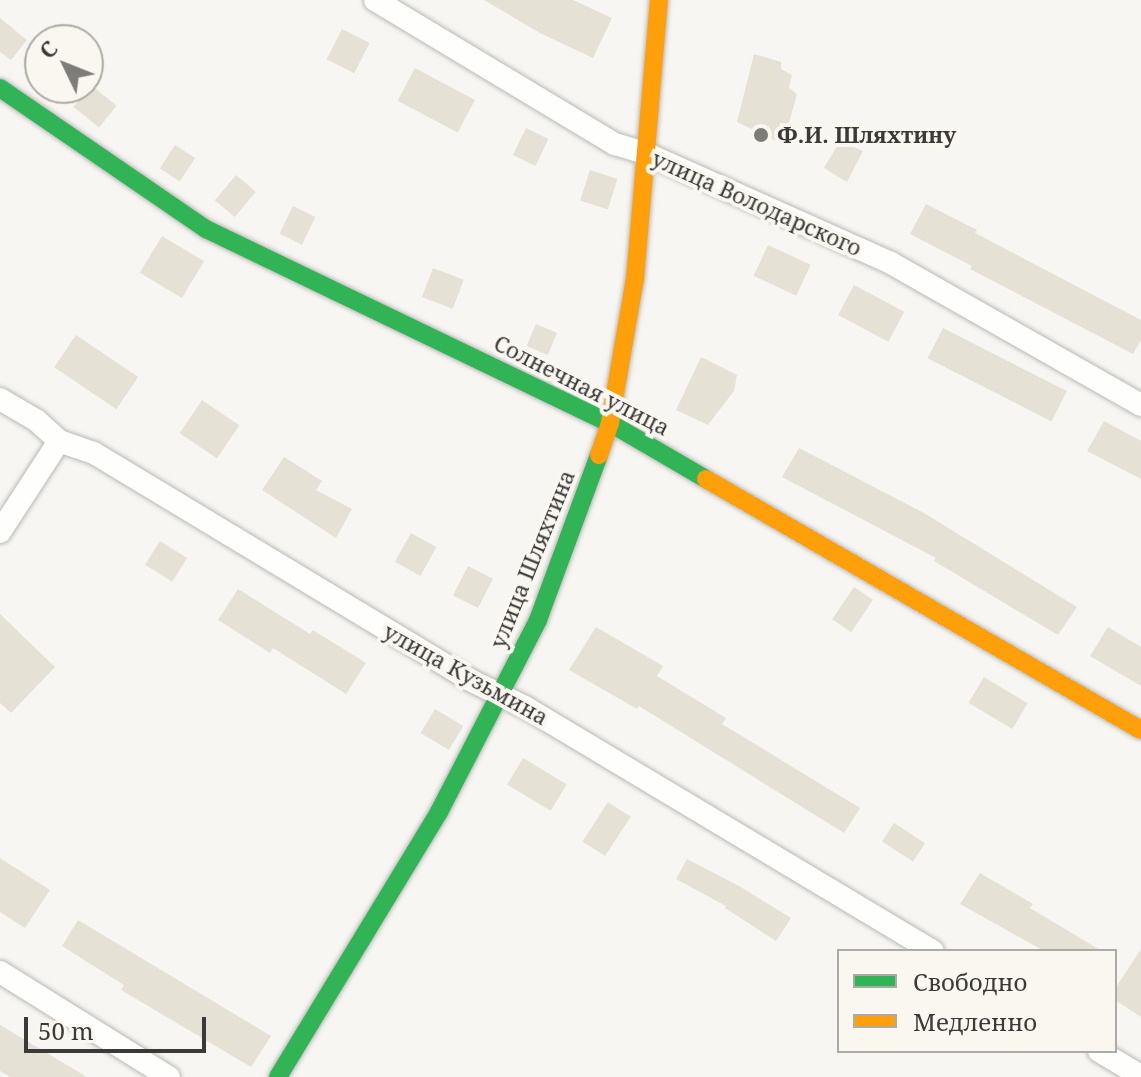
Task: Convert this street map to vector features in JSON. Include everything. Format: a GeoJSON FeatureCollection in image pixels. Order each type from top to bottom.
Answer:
{"type":"FeatureCollection","features":[{"type":"Feature","properties":{"kind":"street","name":"улица Володарского"},"geometry":{"type":"LineString","coordinates":[[375,0],[615,144],[645,153],[891,263],[1141,405]]}},
{"type":"Feature","properties":{"kind":"street","name":"улица Шляхтина"},"geometry":{"type":"LineString","coordinates":[[278,1077],[432,824],[538,620],[566,552],[610,423],[635,279],[659,0]]}},
{"type":"Feature","properties":{"kind":"street","name":"Солнечная улица"},"geometry":{"type":"LineString","coordinates":[[0,88],[206,229],[610,423],[1141,730]]}},
{"type":"Feature","properties":{"kind":"street","name":"улица Кузьмина"},"geometry":{"type":"LineString","coordinates":[[0,399],[36,420],[59,441],[94,453],[468,679],[501,694],[929,949]]}},
{"type":"Feature","properties":{"kind":"street"},"geometry":{"type":"LineString","coordinates":[[0,532],[59,441]]}},
{"type":"Feature","properties":{"kind":"street"},"geometry":{"type":"LineString","coordinates":[[0,972],[169,1077]]}},
{"type":"Feature","properties":{"kind":"street"},"geometry":{"type":"LineString","coordinates":[[1102,1053],[1141,1076]]}},
{"type":"Feature","properties":{"kind":"building"},"geometry":{"type":"Polygon","coordinates":[[[484,0],[573,0],[612,18],[593,58],[540,33],[484,0]]]}},
{"type":"Feature","properties":{"kind":"building"},"geometry":{"type":"Polygon","coordinates":[[[0,18],[24,38],[24,44],[11,60],[0,52],[0,18]]]}},
{"type":"Feature","properties":{"kind":"building"},"geometry":{"type":"Polygon","coordinates":[[[342,29],[370,43],[354,73],[327,59],[342,29]]]}},
{"type":"Feature","properties":{"kind":"building"},"geometry":{"type":"Polygon","coordinates":[[[754,54],[781,62],[781,69],[792,75],[789,88],[797,94],[783,144],[737,122],[754,54]]]}},
{"type":"Feature","properties":{"kind":"building"},"geometry":{"type":"Polygon","coordinates":[[[415,68],[475,100],[458,133],[398,101],[415,68]]]}},
{"type":"Feature","properties":{"kind":"building"},"geometry":{"type":"Polygon","coordinates":[[[104,96],[117,106],[99,128],[73,107],[76,104],[104,104],[104,96]]]}},
{"type":"Feature","properties":{"kind":"building"},"geometry":{"type":"Polygon","coordinates":[[[526,128],[548,139],[535,166],[513,155],[526,128]]]}},
{"type":"Feature","properties":{"kind":"building"},"geometry":{"type":"Polygon","coordinates":[[[840,141],[863,151],[847,182],[824,168],[840,141]]]}},
{"type":"Feature","properties":{"kind":"building"},"geometry":{"type":"Polygon","coordinates":[[[175,145],[195,158],[180,182],[160,168],[175,145]]]}},
{"type":"Feature","properties":{"kind":"building"},"geometry":{"type":"Polygon","coordinates":[[[590,170],[618,179],[608,209],[580,200],[590,170]]]}},
{"type":"Feature","properties":{"kind":"building"},"geometry":{"type":"Polygon","coordinates":[[[236,175],[256,192],[235,217],[215,200],[236,175]]]}},
{"type":"Feature","properties":{"kind":"building"},"geometry":{"type":"Polygon","coordinates":[[[926,204],[1141,320],[1141,340],[1133,354],[910,234],[926,204]]]}},
{"type":"Feature","properties":{"kind":"building"},"geometry":{"type":"Polygon","coordinates":[[[293,206],[315,217],[302,245],[279,234],[293,206]]]}},
{"type":"Feature","properties":{"kind":"building"},"geometry":{"type":"Polygon","coordinates":[[[162,236],[204,261],[182,298],[140,273],[162,236]]]}},
{"type":"Feature","properties":{"kind":"building"},"geometry":{"type":"Polygon","coordinates":[[[768,245],[811,265],[796,296],[754,276],[768,245]]]}},
{"type":"Feature","properties":{"kind":"building"},"geometry":{"type":"Polygon","coordinates":[[[433,268],[464,280],[453,309],[422,297],[433,268]]]}},
{"type":"Feature","properties":{"kind":"building"},"geometry":{"type":"Polygon","coordinates":[[[854,285],[904,312],[888,342],[838,315],[854,285]]]}},
{"type":"Feature","properties":{"kind":"building"},"geometry":{"type":"Polygon","coordinates":[[[536,324],[557,333],[548,355],[527,346],[536,324]]]}},
{"type":"Feature","properties":{"kind":"building"},"geometry":{"type":"Polygon","coordinates":[[[943,328],[1067,391],[1051,421],[928,358],[943,328]]]}},
{"type":"Feature","properties":{"kind":"building"},"geometry":{"type":"Polygon","coordinates":[[[76,335],[138,377],[116,409],[54,367],[76,335]]]}},
{"type":"Feature","properties":{"kind":"building"},"geometry":{"type":"Polygon","coordinates":[[[701,357],[737,375],[734,391],[708,425],[676,410],[701,357]]]}},
{"type":"Feature","properties":{"kind":"building"},"geometry":{"type":"Polygon","coordinates":[[[202,400],[239,425],[217,458],[180,433],[202,400]]]}},
{"type":"Feature","properties":{"kind":"building"},"geometry":{"type":"Polygon","coordinates":[[[1104,421],[1141,441],[1141,479],[1087,451],[1104,421]]]}},
{"type":"Feature","properties":{"kind":"building"},"geometry":{"type":"Polygon","coordinates":[[[799,448],[924,513],[1077,607],[1058,635],[934,561],[936,558],[782,477],[799,448]]]}},
{"type":"Feature","properties":{"kind":"building"},"geometry":{"type":"Polygon","coordinates":[[[284,457],[322,481],[316,490],[352,509],[336,538],[262,490],[284,457]]]}},
{"type":"Feature","properties":{"kind":"building"},"geometry":{"type":"Polygon","coordinates":[[[411,533],[436,547],[420,576],[395,562],[411,533]]]}},
{"type":"Feature","properties":{"kind":"building"},"geometry":{"type":"Polygon","coordinates":[[[160,541],[187,558],[172,582],[145,565],[160,541]]]}},
{"type":"Feature","properties":{"kind":"building"},"geometry":{"type":"Polygon","coordinates":[[[468,566],[493,579],[478,608],[453,595],[468,566]]]}},
{"type":"Feature","properties":{"kind":"building"},"geometry":{"type":"Polygon","coordinates":[[[854,587],[873,600],[851,632],[832,619],[854,587]]]}},
{"type":"Feature","properties":{"kind":"building"},"geometry":{"type":"Polygon","coordinates":[[[238,589],[310,634],[313,630],[366,663],[346,694],[273,648],[270,653],[218,620],[238,589]]]}},
{"type":"Feature","properties":{"kind":"building"},"geometry":{"type":"Polygon","coordinates":[[[0,614],[55,667],[11,713],[0,703],[0,614]]]}},
{"type":"Feature","properties":{"kind":"building"},"geometry":{"type":"Polygon","coordinates":[[[596,627],[663,666],[657,676],[726,718],[722,724],[860,808],[844,833],[639,706],[637,709],[569,670],[596,627]]]}},
{"type":"Feature","properties":{"kind":"building"},"geometry":{"type":"Polygon","coordinates":[[[1108,627],[1141,647],[1141,686],[1090,656],[1108,627]]]}},
{"type":"Feature","properties":{"kind":"building"},"geometry":{"type":"Polygon","coordinates":[[[984,677],[1028,703],[1012,729],[969,703],[984,677]]]}},
{"type":"Feature","properties":{"kind":"building"},"geometry":{"type":"Polygon","coordinates":[[[435,709],[463,726],[449,750],[421,733],[435,709]]]}},
{"type":"Feature","properties":{"kind":"building"},"geometry":{"type":"Polygon","coordinates":[[[523,758],[567,784],[551,811],[507,785],[523,758]]]}},
{"type":"Feature","properties":{"kind":"building"},"geometry":{"type":"Polygon","coordinates":[[[608,802],[631,817],[605,856],[582,841],[608,802]]]}},
{"type":"Feature","properties":{"kind":"building"},"geometry":{"type":"Polygon","coordinates":[[[894,823],[925,843],[913,862],[882,841],[894,823]]]}},
{"type":"Feature","properties":{"kind":"building"},"geometry":{"type":"Polygon","coordinates":[[[0,858],[50,890],[25,928],[0,912],[0,858]]]}},
{"type":"Feature","properties":{"kind":"building"},"geometry":{"type":"Polygon","coordinates":[[[687,859],[791,918],[776,941],[726,906],[676,879],[687,859]]]}},
{"type":"Feature","properties":{"kind":"building"},"geometry":{"type":"Polygon","coordinates":[[[980,873],[1033,904],[1030,908],[1099,949],[1040,949],[960,904],[980,873]]]}},
{"type":"Feature","properties":{"kind":"building"},"geometry":{"type":"Polygon","coordinates":[[[78,920],[271,1036],[251,1067],[121,990],[124,985],[62,946],[78,920]]]}},
{"type":"Feature","properties":{"kind":"building"},"geometry":{"type":"Polygon","coordinates":[[[1141,949],[1141,1017],[1117,1001],[1117,986],[1141,949]]]}},
{"type":"Feature","properties":{"kind":"building"},"geometry":{"type":"Polygon","coordinates":[[[0,1025],[87,1077],[10,1077],[0,1071],[0,1025]]]}},
{"type":"Feature","properties":{"kind":"traffic: fast"},"geometry":{"type":"LineString","coordinates":[[0,88],[206,229],[610,423],[706,479]]}},
{"type":"Feature","properties":{"kind":"traffic: fast"},"geometry":{"type":"LineString","coordinates":[[278,1077],[439,812],[538,620],[599,455]]}},
{"type":"Feature","properties":{"kind":"traffic: slow"},"geometry":{"type":"LineString","coordinates":[[599,455],[610,423],[635,279],[659,0]]}},
{"type":"Feature","properties":{"kind":"traffic: slow"},"geometry":{"type":"LineString","coordinates":[[706,479],[1141,730]]}},
{"type":"Feature","properties":{"kind":"place","name":"Ф.И. Шляхтину"},"geometry":{"type":"Point","coordinates":[761,135]}}]}
